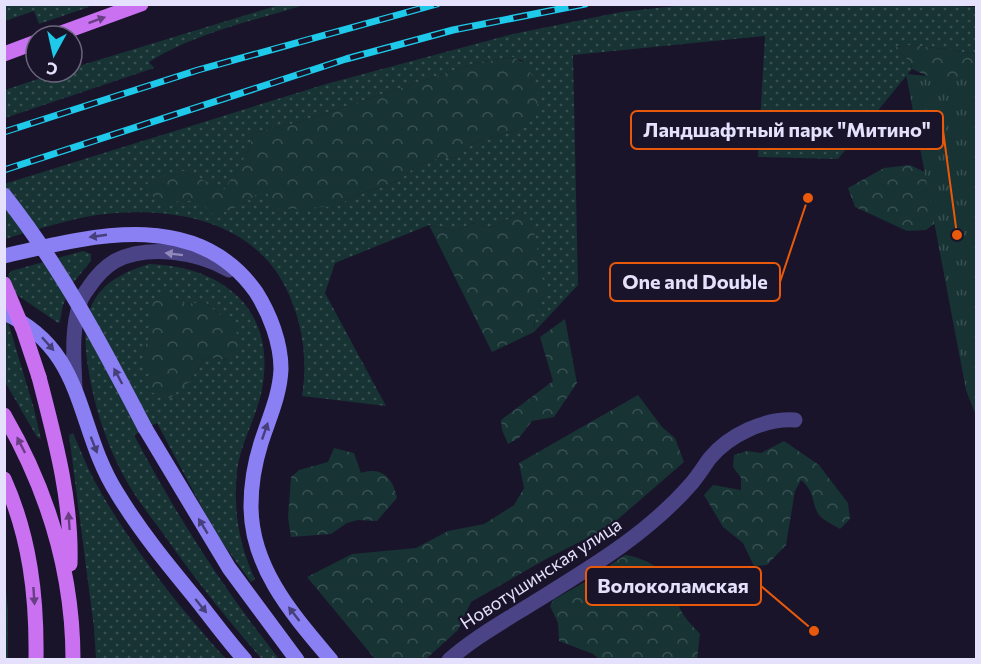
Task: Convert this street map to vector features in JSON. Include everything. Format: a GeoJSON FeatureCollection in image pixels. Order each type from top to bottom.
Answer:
{"type":"FeatureCollection","features":[{"type":"Feature","properties":{"kind":"main road"},"geometry":{"type":"LineString","coordinates":[[84,25],[141,4]]}},
{"type":"Feature","properties":{"kind":"main road"},"geometry":{"type":"LineString","coordinates":[[4,54],[24,46]]}},
{"type":"Feature","properties":{"kind":"main road"},"geometry":{"type":"LineString","coordinates":[[4,195],[31,229],[64,279],[145,428],[229,568],[297,660]]}},
{"type":"Feature","properties":{"kind":"main road"},"geometry":{"type":"LineString","coordinates":[[4,256],[103,235],[135,234],[171,237],[204,248],[230,263],[247,281],[261,301],[271,322],[278,344],[281,368],[279,393],[260,446],[254,473],[251,506],[255,536],[263,563],[278,594],[331,660]]}},
{"type":"Feature","properties":{"kind":"main road"},"geometry":{"type":"LineString","coordinates":[[4,284],[23,329],[39,377],[61,462],[70,520],[69,600]]}},
{"type":"Feature","properties":{"kind":"main road"},"geometry":{"type":"LineString","coordinates":[[4,313],[21,321],[42,337],[59,356],[75,389],[95,448],[115,490],[161,556],[245,660]]}},
{"type":"Feature","properties":{"kind":"main road"},"geometry":{"type":"LineString","coordinates":[[4,415],[22,445],[52,519],[63,559],[69,600],[73,660]]}},
{"type":"Feature","properties":{"kind":"main road"},"geometry":{"type":"LineString","coordinates":[[4,479],[28,547],[34,590],[36,660]]}},
{"type":"Feature","properties":{"kind":"street"},"geometry":{"type":"LineString","coordinates":[[75,389],[74,329],[80,300],[94,279],[114,262],[138,254],[166,252],[199,257],[227,268],[247,281]]}},
{"type":"Feature","properties":{"kind":"street","name":"Новотушинская улица"},"geometry":{"type":"LineString","coordinates":[[449,660],[478,638],[606,558],[647,526],[692,483],[710,458],[730,440],[782,419],[795,420]]}},
{"type":"Feature","properties":{"kind":"green space"},"geometry":{"type":"Polygon","coordinates":[[[693,4],[918,4],[976,7],[976,54],[914,45],[894,47],[911,63],[912,69],[838,159],[758,157],[765,36],[573,55],[578,285],[534,332],[535,315],[545,295],[523,212],[490,228],[473,223],[456,231],[429,225],[335,263],[325,293],[386,406],[302,396],[304,361],[302,337],[292,302],[278,275],[260,253],[238,236],[212,224],[156,213],[97,215],[5,239],[4,184],[326,84],[513,34],[621,12],[693,4]],[[513,57],[476,63],[299,122],[254,133],[247,154],[224,191],[183,171],[182,199],[202,203],[243,204],[266,187],[337,206],[356,195],[398,181],[415,167],[436,159],[457,157],[474,143],[517,130],[523,61],[513,57]]]}},
{"type":"Feature","properties":{"kind":"green space"},"geometry":{"type":"Polygon","coordinates":[[[5,5],[86,5],[89,7],[39,24],[34,11],[5,21],[5,5]]]}},
{"type":"Feature","properties":{"kind":"green space"},"geometry":{"type":"Polygon","coordinates":[[[279,5],[304,5],[205,35],[149,62],[154,68],[5,118],[5,90],[24,84],[84,84],[84,64],[279,5]]]}},
{"type":"Feature","properties":{"kind":"green space"},"geometry":{"type":"Polygon","coordinates":[[[914,45],[976,54],[976,98],[912,69],[911,63],[894,47],[914,45]]]}},
{"type":"Feature","properties":{"kind":"green space"},"geometry":{"type":"Polygon","coordinates":[[[513,57],[525,65],[536,84],[538,99],[535,118],[517,130],[474,143],[457,157],[436,159],[415,167],[398,181],[356,195],[337,206],[272,208],[266,188],[243,204],[215,216],[197,202],[185,200],[163,205],[149,193],[147,181],[183,171],[224,190],[247,154],[254,133],[299,122],[476,63],[513,57]]]}},
{"type":"Feature","properties":{"kind":"green space"},"geometry":{"type":"Polygon","coordinates":[[[906,74],[976,80],[976,416],[966,390],[906,74]]]}},
{"type":"Feature","properties":{"kind":"green space"},"geometry":{"type":"Polygon","coordinates":[[[910,165],[950,184],[942,218],[926,230],[907,231],[855,207],[848,188],[884,168],[910,165]]]}},
{"type":"Feature","properties":{"kind":"green space"},"geometry":{"type":"Polygon","coordinates":[[[523,212],[532,221],[546,295],[535,315],[534,332],[492,352],[429,225],[456,231],[473,223],[490,228],[523,212]]]}},
{"type":"Feature","properties":{"kind":"green space"},"geometry":{"type":"Polygon","coordinates":[[[83,251],[91,254],[91,261],[72,284],[63,305],[60,322],[58,323],[10,290],[6,279],[11,271],[83,251]]]}},
{"type":"Feature","properties":{"kind":"green space"},"geometry":{"type":"Polygon","coordinates":[[[149,264],[200,273],[221,284],[239,298],[252,315],[261,336],[264,361],[262,389],[241,451],[236,486],[238,527],[255,579],[251,582],[216,534],[157,423],[134,435],[166,494],[201,550],[279,659],[262,659],[195,578],[132,491],[113,455],[102,426],[87,358],[87,319],[94,301],[104,287],[122,275],[149,264]],[[165,293],[153,306],[151,333],[143,352],[150,370],[150,392],[190,381],[206,357],[228,360],[223,318],[205,302],[185,304],[165,293]]]}},
{"type":"Feature","properties":{"kind":"green space"},"geometry":{"type":"Polygon","coordinates":[[[165,292],[185,304],[205,302],[223,318],[233,321],[239,343],[237,351],[228,360],[206,357],[190,381],[170,398],[150,392],[150,370],[143,363],[143,352],[151,332],[151,308],[155,298],[165,292]]]}},
{"type":"Feature","properties":{"kind":"green space"},"geometry":{"type":"Polygon","coordinates":[[[565,319],[577,383],[554,417],[532,421],[519,438],[508,444],[502,430],[501,420],[553,381],[540,337],[565,319]]]}},
{"type":"Feature","properties":{"kind":"green space"},"geometry":{"type":"Polygon","coordinates":[[[5,320],[9,325],[41,439],[37,437],[5,382],[5,320]]]}},
{"type":"Feature","properties":{"kind":"green space"},"geometry":{"type":"Polygon","coordinates":[[[638,395],[662,427],[675,438],[684,462],[609,527],[548,558],[471,602],[458,630],[426,659],[375,659],[307,577],[352,554],[416,548],[448,531],[484,524],[514,505],[524,488],[519,463],[638,395]]]}},
{"type":"Feature","properties":{"kind":"green space"},"geometry":{"type":"Polygon","coordinates":[[[73,433],[94,480],[138,551],[172,596],[226,659],[96,659],[69,435],[73,433]]]}},
{"type":"Feature","properties":{"kind":"green space"},"geometry":{"type":"Polygon","coordinates":[[[784,441],[819,465],[848,503],[850,519],[840,529],[824,519],[817,511],[809,489],[801,480],[795,491],[786,545],[767,565],[754,566],[743,543],[723,527],[704,495],[713,485],[741,490],[741,478],[733,467],[734,455],[747,451],[761,453],[784,441]]]}},
{"type":"Feature","properties":{"kind":"green space"},"geometry":{"type":"Polygon","coordinates":[[[334,448],[354,453],[361,473],[375,471],[385,475],[393,485],[397,498],[377,521],[358,520],[347,523],[331,534],[291,537],[288,518],[291,477],[299,470],[328,462],[334,448]]]}},
{"type":"Feature","properties":{"kind":"green space"},"geometry":{"type":"Polygon","coordinates":[[[625,555],[639,558],[654,566],[671,581],[682,612],[700,634],[697,659],[599,659],[593,654],[559,641],[558,623],[550,606],[553,600],[590,579],[625,555]]]}},
{"type":"Feature","properties":{"kind":"green space"},"geometry":{"type":"Polygon","coordinates":[[[5,581],[8,609],[8,660],[4,659],[5,581]]]}},
{"type":"Feature","properties":{"kind":"railway"},"geometry":{"type":"LineString","coordinates":[[4,132],[198,70],[437,4]]}},
{"type":"Feature","properties":{"kind":"railway"},"geometry":{"type":"LineString","coordinates":[[4,170],[346,59],[453,30],[585,4]]}},
{"type":"Feature","properties":{"kind":"place","name":"One and Double"},"geometry":{"type":"Point","coordinates":[808,198]}},
{"type":"Feature","properties":{"kind":"place","name":"Ландшафтный парк \"Митино\""},"geometry":{"type":"Point","coordinates":[957,235]}},
{"type":"Feature","properties":{"kind":"place","name":"Волоколамская"},"geometry":{"type":"Point","coordinates":[814,631]}}]}
